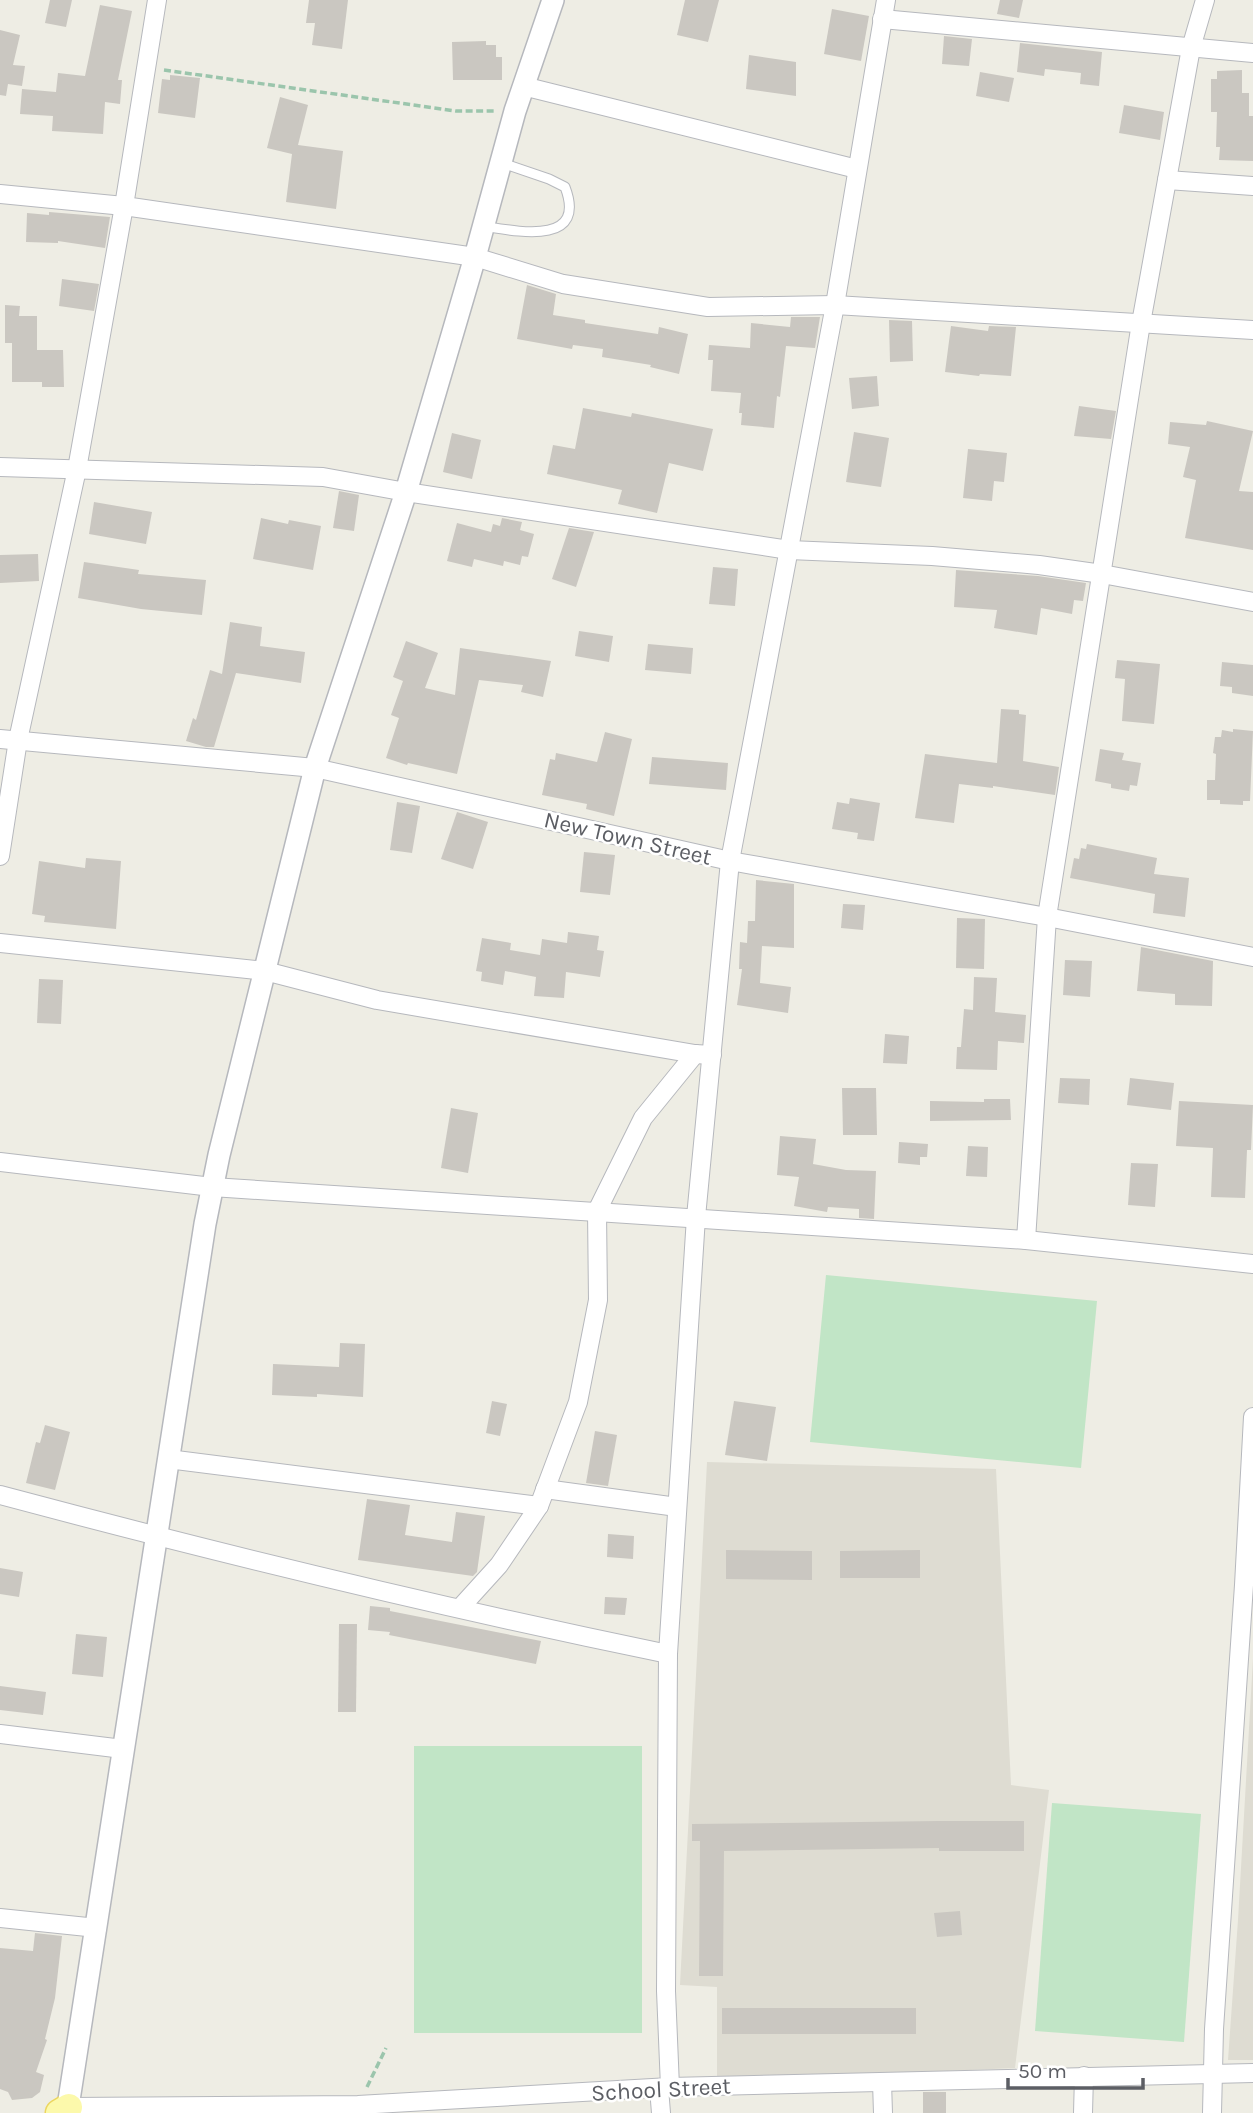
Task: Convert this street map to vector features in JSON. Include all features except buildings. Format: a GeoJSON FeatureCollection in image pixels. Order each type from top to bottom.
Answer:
{"type":"FeatureCollection","features":[{"type":"Feature","properties":{"kind":"street"},"geometry":{"type":"LineString","coordinates":[[0,856],[9,740],[77,469],[124,206],[157,0]]}},
{"type":"Feature","properties":{"kind":"street"},"geometry":{"type":"LineString","coordinates":[[65,2111],[97,1928],[212,1187],[315,768],[406,492],[515,111],[553,0]]}},
{"type":"Feature","properties":{"kind":"street"},"geometry":{"type":"LineString","coordinates":[[661,2113],[666,1991],[668,1654],[704,1055],[730,861],[835,305],[886,0]]}},
{"type":"Feature","properties":{"kind":"street"},"geometry":{"type":"LineString","coordinates":[[1026,1240],[1046,917],[1141,323],[1191,48],[1205,0]]}},
{"type":"Feature","properties":{"kind":"street"},"geometry":{"type":"LineString","coordinates":[[882,19],[1253,53]]}},
{"type":"Feature","properties":{"kind":"street"},"geometry":{"type":"LineString","coordinates":[[523,86],[857,169]]}},
{"type":"Feature","properties":{"kind":"street"},"geometry":{"type":"LineString","coordinates":[[1167,180],[1253,186]]}},
{"type":"Feature","properties":{"kind":"street"},"geometry":{"type":"LineString","coordinates":[[0,194],[124,206],[475,257],[562,284],[708,307],[835,305],[1253,330]]}},
{"type":"Feature","properties":{"kind":"street"},"geometry":{"type":"LineString","coordinates":[[0,467],[323,477],[789,551],[932,556],[1039,565],[1253,602]]}},
{"type":"Feature","properties":{"kind":"street","name":"New Town Street"},"geometry":{"type":"LineString","coordinates":[[9,740],[315,768],[730,861],[1253,957]]}},
{"type":"Feature","properties":{"kind":"street"},"geometry":{"type":"LineString","coordinates":[[0,943],[265,971],[377,1000],[704,1055]]}},
{"type":"Feature","properties":{"kind":"street"},"geometry":{"type":"LineString","coordinates":[[460,1608],[499,1565],[539,1506],[578,1402],[598,1300],[597,1211],[643,1118],[704,1055]]}},
{"type":"Feature","properties":{"kind":"street"},"geometry":{"type":"LineString","coordinates":[[0,1162],[212,1187],[1026,1240],[1253,1264]]}},
{"type":"Feature","properties":{"kind":"street"},"geometry":{"type":"LineString","coordinates":[[1212,2113],[1214,2029],[1253,1417]]}},
{"type":"Feature","properties":{"kind":"street"},"geometry":{"type":"LineString","coordinates":[[168,1459],[539,1506]]}},
{"type":"Feature","properties":{"kind":"street"},"geometry":{"type":"LineString","coordinates":[[545,1489],[677,1507]]}},
{"type":"Feature","properties":{"kind":"street"},"geometry":{"type":"LineString","coordinates":[[0,1495],[156,1537],[668,1654]]}},
{"type":"Feature","properties":{"kind":"street"},"geometry":{"type":"LineString","coordinates":[[0,1734],[123,1749]]}},
{"type":"Feature","properties":{"kind":"street"},"geometry":{"type":"LineString","coordinates":[[0,1918],[97,1928]]}},
{"type":"Feature","properties":{"kind":"street","name":"School Street"},"geometry":{"type":"LineString","coordinates":[[65,2111],[358,2105],[474,2106],[664,2087],[1253,2073]]}},
{"type":"Feature","properties":{"kind":"street"},"geometry":{"type":"LineString","coordinates":[[1083,2113],[1084,2076]]}},
{"type":"Feature","properties":{"kind":"street"},"geometry":{"type":"LineString","coordinates":[[882,2082],[883,2113]]}},
{"type":"Feature","properties":{"kind":"lane"},"geometry":{"type":"LineString","coordinates":[[483,226],[535,233],[551,231],[563,224],[568,212],[569,198],[565,187],[501,162]]}},
{"type":"Feature","properties":{"kind":"path"},"geometry":{"type":"LineString","coordinates":[[145,68],[456,111],[515,111]]}},
{"type":"Feature","properties":{"kind":"path"},"geometry":{"type":"LineString","coordinates":[[358,2105],[386,2048]]}},
{"type":"Feature","properties":{"kind":"shaded area"},"geometry":{"type":"Polygon","coordinates":[[[707,1462],[996,1469],[1011,1785],[1049,1790],[1015,2068],[717,2081],[717,1987],[680,1985],[707,1462]]]}},
{"type":"Feature","properties":{"kind":"shaded area"},"geometry":{"type":"Polygon","coordinates":[[[1253,1659],[1253,2060],[1228,2060],[1238,1920],[1253,1659]]]}},
{"type":"Feature","properties":{"kind":"green space"},"geometry":{"type":"Polygon","coordinates":[[[826,1275],[1097,1301],[1081,1468],[810,1442],[826,1275]]]}},
{"type":"Feature","properties":{"kind":"green space"},"geometry":{"type":"Polygon","coordinates":[[[414,1746],[642,1746],[642,2033],[414,2033],[414,1746]]]}},
{"type":"Feature","properties":{"kind":"green space"},"geometry":{"type":"Polygon","coordinates":[[[1052,1803],[1201,1814],[1184,2042],[1035,2031],[1052,1803]]]}}]}
